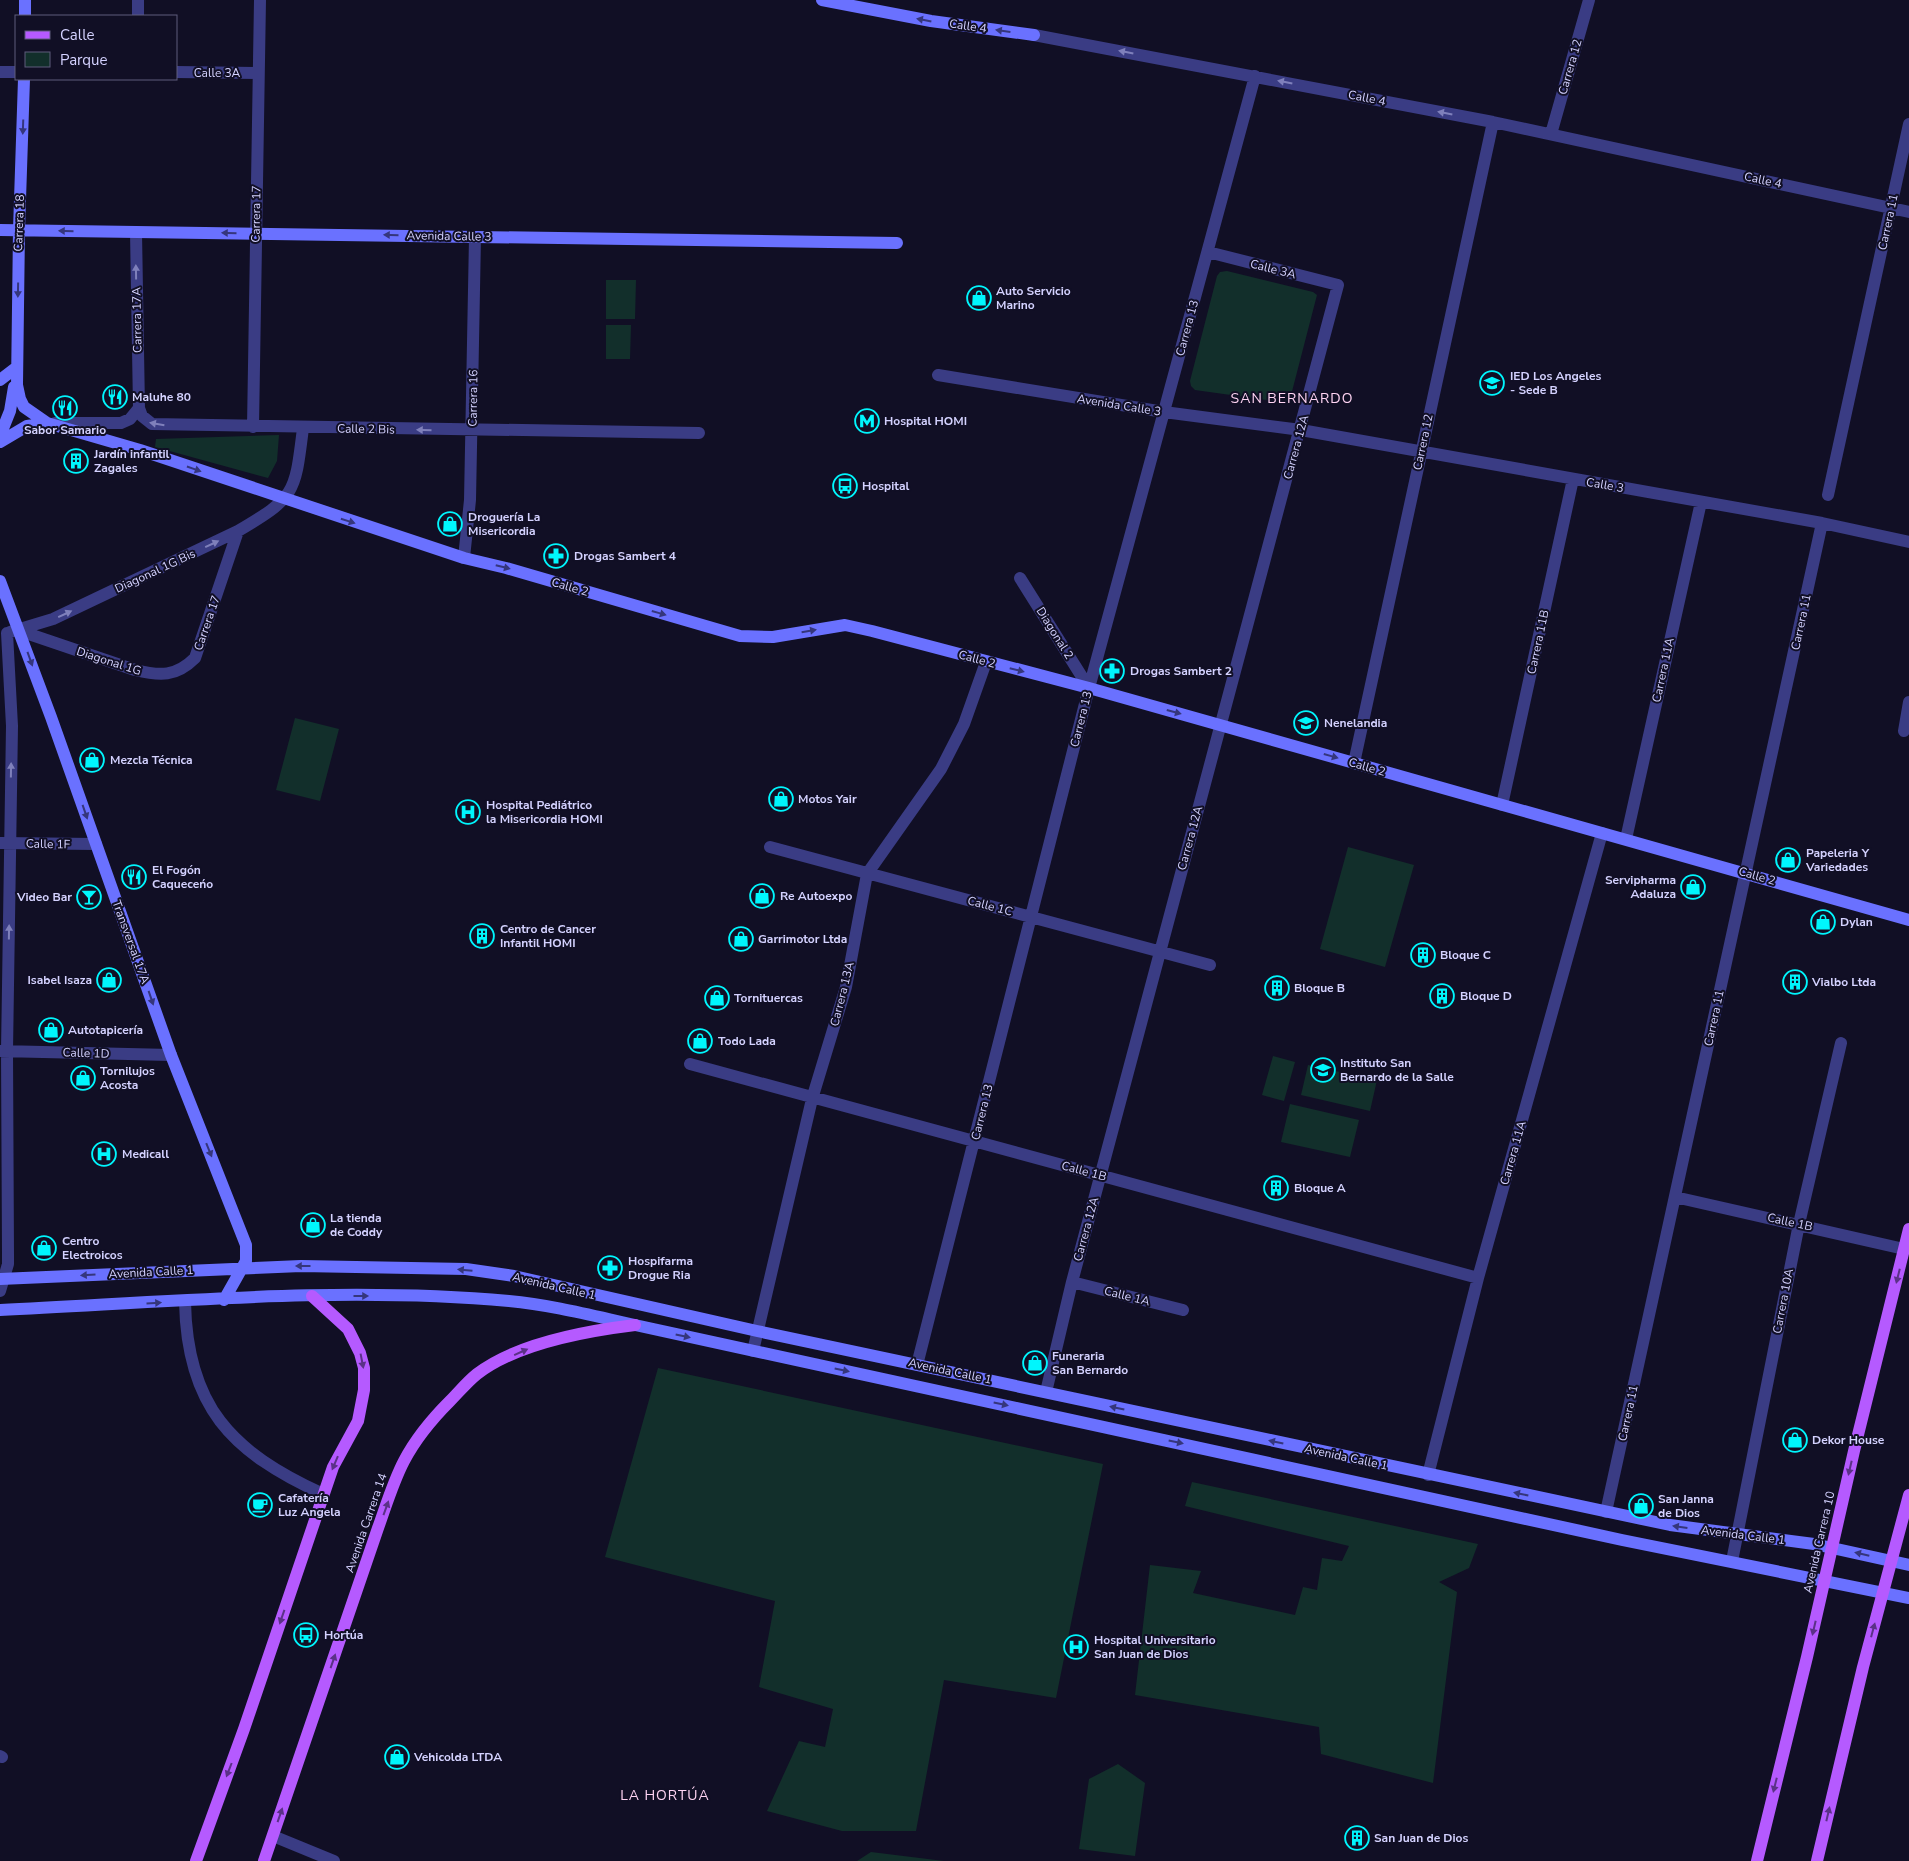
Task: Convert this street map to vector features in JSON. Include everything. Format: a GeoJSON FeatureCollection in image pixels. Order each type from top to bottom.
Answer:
{"type":"FeatureCollection","features":[{"type":"Feature","properties":{"kind":"main road","name":"Avenida Carrera 10"},"geometry":{"type":"LineString","coordinates":[[1757,1861],[1909,1228]]}},
{"type":"Feature","properties":{"kind":"main road"},"geometry":{"type":"LineString","coordinates":[[196,1861],[248,1720],[323,1494],[339,1452],[358,1420],[364,1390],[364,1368],[356,1340],[348,1329],[312,1296]]}},
{"type":"Feature","properties":{"kind":"main road","name":"Avenida Carrera 14"},"geometry":{"type":"LineString","coordinates":[[264,1861],[398,1474],[418,1439],[442,1410],[478,1374],[506,1358],[535,1346],[582,1332],[635,1325]]}},
{"type":"Feature","properties":{"kind":"main road"},"geometry":{"type":"LineString","coordinates":[[1817,1861],[1883,1592],[1909,1495]]}},
{"type":"Feature","properties":{"kind":"street"},"geometry":{"type":"LineString","coordinates":[[25,0],[25,15]]}},
{"type":"Feature","properties":{"kind":"street"},"geometry":{"type":"LineString","coordinates":[[138,0],[138,15]]}},
{"type":"Feature","properties":{"kind":"street","name":"Carrera 17"},"geometry":{"type":"LineString","coordinates":[[253,427],[260,0]]}},
{"type":"Feature","properties":{"kind":"street","name":"Calle 4"},"geometry":{"type":"LineString","coordinates":[[827,0],[931,21],[1034,35],[1493,122],[1909,212]]}},
{"type":"Feature","properties":{"kind":"street","name":"Carrera 12"},"geometry":{"type":"LineString","coordinates":[[1551,134],[1589,0]]}},
{"type":"Feature","properties":{"kind":"street"},"geometry":{"type":"LineString","coordinates":[[0,72],[15,72]]}},
{"type":"Feature","properties":{"kind":"street","name":"Calle 3A"},"geometry":{"type":"LineString","coordinates":[[178,72],[258,73]]}},
{"type":"Feature","properties":{"kind":"street","name":"Carrera 13"},"geometry":{"type":"LineString","coordinates":[[917,1365],[1089,688],[1255,76]]}},
{"type":"Feature","properties":{"kind":"street","name":"Carrera 18"},"geometry":{"type":"LineString","coordinates":[[24,80],[18,230],[17,367],[20,400],[31,413],[47,423]]}},
{"type":"Feature","properties":{"kind":"street","name":"Carrera 12"},"geometry":{"type":"LineString","coordinates":[[1354,763],[1493,122]]}},
{"type":"Feature","properties":{"kind":"street","name":"Carrera 11"},"geometry":{"type":"LineString","coordinates":[[1828,495],[1909,124]]}},
{"type":"Feature","properties":{"kind":"street","name":"Avenida Calle 3"},"geometry":{"type":"LineString","coordinates":[[0,230],[897,243]]}},
{"type":"Feature","properties":{"kind":"street","name":"Carrera 17A"},"geometry":{"type":"LineString","coordinates":[[136,232],[139,408]]}},
{"type":"Feature","properties":{"kind":"street","name":"Carrera 16"},"geometry":{"type":"LineString","coordinates":[[464,558],[470,500],[473,430],[475,237]]}},
{"type":"Feature","properties":{"kind":"street","name":"Calle 3A"},"geometry":{"type":"LineString","coordinates":[[1208,252],[1338,285]]}},
{"type":"Feature","properties":{"kind":"street","name":"Carrera 12A"},"geometry":{"type":"LineString","coordinates":[[1046,1392],[1072,1282],[1219,725],[1301,430],[1338,285]]}},
{"type":"Feature","properties":{"kind":"street"},"geometry":{"type":"LineString","coordinates":[[0,380],[17,367]]}},
{"type":"Feature","properties":{"kind":"street","name":"Carrera 18"},"geometry":{"type":"LineString","coordinates":[[0,436],[10,410],[17,367]]}},
{"type":"Feature","properties":{"kind":"street","name":"Avenida Calle 3"},"geometry":{"type":"LineString","coordinates":[[938,375],[1164,412],[1301,430]]}},
{"type":"Feature","properties":{"kind":"street"},"geometry":{"type":"LineString","coordinates":[[0,442],[26,426],[47,423],[121,423],[130,419],[139,408]]}},
{"type":"Feature","properties":{"kind":"street","name":"Calle 2 Bis"},"geometry":{"type":"LineString","coordinates":[[139,408],[146,422],[159,426],[699,433]]}},
{"type":"Feature","properties":{"kind":"street","name":"Calle 2"},"geometry":{"type":"LineString","coordinates":[[47,423],[140,450],[284,500],[464,558],[506,568],[740,636],[760,638],[780,636],[845,625],[1089,688],[1909,920]]}},
{"type":"Feature","properties":{"kind":"street"},"geometry":{"type":"LineString","coordinates":[[284,500],[297,477],[303,428]]}},
{"type":"Feature","properties":{"kind":"street","name":"Calle 3"},"geometry":{"type":"LineString","coordinates":[[1301,430],[1822,523],[1909,542]]}},
{"type":"Feature","properties":{"kind":"street","name":"Carrera 11B"},"geometry":{"type":"LineString","coordinates":[[1502,805],[1573,479]]}},
{"type":"Feature","properties":{"kind":"street","name":"Diagonal 1G Bis"},"geometry":{"type":"LineString","coordinates":[[3,633],[20,631],[53,619],[238,531],[267,514],[284,500]]}},
{"type":"Feature","properties":{"kind":"street","name":"Carrera 11A"},"geometry":{"type":"LineString","coordinates":[[1626,839],[1701,502]]}},
{"type":"Feature","properties":{"kind":"street","name":"Carrera 11"},"geometry":{"type":"LineString","coordinates":[[1606,1512],[1822,523]]}},
{"type":"Feature","properties":{"kind":"street","name":"Carrera 17"},"geometry":{"type":"LineString","coordinates":[[195,658],[238,531]]}},
{"type":"Feature","properties":{"kind":"street","name":"Diagonal 2"},"geometry":{"type":"LineString","coordinates":[[1020,578],[1089,688]]}},
{"type":"Feature","properties":{"kind":"street","name":"Transversal 17A"},"geometry":{"type":"LineString","coordinates":[[0,581],[20,631],[171,1055],[246,1245],[246,1261],[224,1300]]}},
{"type":"Feature","properties":{"kind":"street","name":"Diagonal 1G"},"geometry":{"type":"LineString","coordinates":[[20,631],[154,675],[167,675],[179,671],[195,658]]}},
{"type":"Feature","properties":{"kind":"street"},"geometry":{"type":"LineString","coordinates":[[0,1291],[2,1278],[8,1264],[4,1216],[5,843],[12,726],[3,633]]}},
{"type":"Feature","properties":{"kind":"street","name":"Carrera 13A"},"geometry":{"type":"LineString","coordinates":[[752,1351],[812,1099],[846,987],[867,874],[941,769],[964,724],[986,662]]}},
{"type":"Feature","properties":{"kind":"street"},"geometry":{"type":"LineString","coordinates":[[1904,731],[1909,702]]}},
{"type":"Feature","properties":{"kind":"street","name":"Carrera 11A"},"geometry":{"type":"LineString","coordinates":[[1428,1474],[1478,1278],[1602,833]]}},
{"type":"Feature","properties":{"kind":"street","name":"Calle 1F"},"geometry":{"type":"LineString","coordinates":[[5,843],[96,844]]}},
{"type":"Feature","properties":{"kind":"street","name":"Calle 1C"},"geometry":{"type":"LineString","coordinates":[[770,847],[1210,965]]}},
{"type":"Feature","properties":{"kind":"street","name":"Carrera 10A"},"geometry":{"type":"LineString","coordinates":[[1732,1561],[1799,1224],[1840,1043]]}},
{"type":"Feature","properties":{"kind":"street","name":"Calle 1D"},"geometry":{"type":"LineString","coordinates":[[4,1051],[171,1055]]}},
{"type":"Feature","properties":{"kind":"street","name":"Calle 1B"},"geometry":{"type":"LineString","coordinates":[[690,1064],[812,1099],[1478,1278]]}},
{"type":"Feature","properties":{"kind":"street","name":"Calle 1B"},"geometry":{"type":"LineString","coordinates":[[1675,1197],[1904,1249]]}},
{"type":"Feature","properties":{"kind":"street","name":"Avenida Calle 1"},"geometry":{"type":"LineString","coordinates":[[2,1278],[243,1268],[368,1267],[466,1269],[514,1276],[757,1331],[1606,1512],[1670,1525],[1832,1547],[1909,1565]]}},
{"type":"Feature","properties":{"kind":"street","name":"Calle 1A"},"geometry":{"type":"LineString","coordinates":[[1072,1282],[1183,1310]]}},
{"type":"Feature","properties":{"kind":"street","name":"Avenida Calle 1"},"geometry":{"type":"LineString","coordinates":[[0,1310],[312,1296],[415,1297],[511,1301],[635,1325],[1622,1540],[1909,1598]]}},
{"type":"Feature","properties":{"kind":"street"},"geometry":{"type":"LineString","coordinates":[[185,1302],[186,1341],[196,1377],[219,1421],[232,1437],[267,1465],[323,1494]]}},
{"type":"Feature","properties":{"kind":"street"},"geometry":{"type":"LineString","coordinates":[[912,1385],[917,1365]]}},
{"type":"Feature","properties":{"kind":"street"},"geometry":{"type":"LineString","coordinates":[[273,1836],[334,1861]]}},
{"type":"Feature","properties":{"kind":"green space"},"geometry":{"type":"Polygon","coordinates":[[[1227,271],[1313,292],[1317,295],[1289,403],[1195,390],[1191,386],[1190,381],[1217,276],[1220,272],[1227,271]]]}},
{"type":"Feature","properties":{"kind":"green space"},"geometry":{"type":"Polygon","coordinates":[[[606,280],[636,280],[635,319],[606,319],[606,280]]]}},
{"type":"Feature","properties":{"kind":"green space"},"geometry":{"type":"Polygon","coordinates":[[[606,325],[631,325],[630,359],[606,359],[606,325]]]}},
{"type":"Feature","properties":{"kind":"green space"},"geometry":{"type":"Polygon","coordinates":[[[279,435],[277,461],[268,478],[155,447],[156,439],[279,435]]]}},
{"type":"Feature","properties":{"kind":"green space"},"geometry":{"type":"Polygon","coordinates":[[[295,718],[339,729],[320,801],[276,790],[295,718]]]}},
{"type":"Feature","properties":{"kind":"green space"},"geometry":{"type":"Polygon","coordinates":[[[1348,847],[1414,865],[1385,967],[1320,949],[1348,847]]]}},
{"type":"Feature","properties":{"kind":"green space"},"geometry":{"type":"Polygon","coordinates":[[[1273,1056],[1295,1062],[1284,1101],[1262,1095],[1273,1056]]]}},
{"type":"Feature","properties":{"kind":"green space"},"geometry":{"type":"Polygon","coordinates":[[[1308,1065],[1377,1080],[1370,1111],[1301,1095],[1308,1065]]]}},
{"type":"Feature","properties":{"kind":"green space"},"geometry":{"type":"Polygon","coordinates":[[[1290,1104],[1359,1120],[1350,1157],[1281,1142],[1290,1104]]]}},
{"type":"Feature","properties":{"kind":"green space"},"geometry":{"type":"Polygon","coordinates":[[[658,1368],[1103,1464],[1056,1698],[944,1680],[916,1831],[842,1831],[767,1811],[799,1741],[825,1747],[833,1709],[759,1687],[775,1601],[605,1557],[658,1368]]]}},
{"type":"Feature","properties":{"kind":"green space"},"geometry":{"type":"Polygon","coordinates":[[[1192,1482],[1478,1544],[1469,1568],[1439,1582],[1457,1592],[1433,1783],[1321,1754],[1319,1727],[1135,1695],[1150,1565],[1201,1571],[1193,1593],[1295,1615],[1303,1587],[1317,1590],[1322,1558],[1342,1561],[1349,1546],[1185,1506],[1192,1482]]]}},
{"type":"Feature","properties":{"kind":"green space"},"geometry":{"type":"Polygon","coordinates":[[[1118,1764],[1145,1783],[1135,1856],[1079,1849],[1089,1779],[1118,1764]]]}},
{"type":"Feature","properties":{"kind":"green space"},"geometry":{"type":"Polygon","coordinates":[[[871,1852],[944,1861],[857,1861],[871,1852]]]}},
{"type":"Feature","properties":{"kind":"place","name":"Auto Servicio Marino"},"geometry":{"type":"Point","coordinates":[979,298]}},
{"type":"Feature","properties":{"kind":"place","name":"IED Los Angeles - Sede B"},"geometry":{"type":"Point","coordinates":[1492,383]}},
{"type":"Feature","properties":{"kind":"place","name":"Maluhe 80"},"geometry":{"type":"Point","coordinates":[115,397]}},
{"type":"Feature","properties":{"kind":"place","name":"Sabor Samario"},"geometry":{"type":"Point","coordinates":[65,408]}},
{"type":"Feature","properties":{"kind":"place","name":"Hospital HOMI"},"geometry":{"type":"Point","coordinates":[867,421]}},
{"type":"Feature","properties":{"kind":"place","name":"Jardín infantil Zagales"},"geometry":{"type":"Point","coordinates":[76,461]}},
{"type":"Feature","properties":{"kind":"place","name":"Hospital"},"geometry":{"type":"Point","coordinates":[845,486]}},
{"type":"Feature","properties":{"kind":"place","name":"Droguería La Misericordia"},"geometry":{"type":"Point","coordinates":[450,524]}},
{"type":"Feature","properties":{"kind":"place","name":"Drogas Sambert 4"},"geometry":{"type":"Point","coordinates":[556,556]}},
{"type":"Feature","properties":{"kind":"place","name":"Drogas Sambert 2"},"geometry":{"type":"Point","coordinates":[1112,671]}},
{"type":"Feature","properties":{"kind":"place","name":"Nenelandia"},"geometry":{"type":"Point","coordinates":[1306,723]}},
{"type":"Feature","properties":{"kind":"place","name":"Mezcla Técnica"},"geometry":{"type":"Point","coordinates":[92,760]}},
{"type":"Feature","properties":{"kind":"place","name":"Motos Yair"},"geometry":{"type":"Point","coordinates":[781,799]}},
{"type":"Feature","properties":{"kind":"place","name":"Hospital Pediátrico la Misericordia HOMI"},"geometry":{"type":"Point","coordinates":[468,812]}},
{"type":"Feature","properties":{"kind":"place","name":"Papeleria Y Variedades"},"geometry":{"type":"Point","coordinates":[1788,860]}},
{"type":"Feature","properties":{"kind":"place","name":"El Fogón Caqueceńo"},"geometry":{"type":"Point","coordinates":[134,877]}},
{"type":"Feature","properties":{"kind":"place","name":"Servipharma Adaluza"},"geometry":{"type":"Point","coordinates":[1693,887]}},
{"type":"Feature","properties":{"kind":"place","name":"Re Autoexpo"},"geometry":{"type":"Point","coordinates":[762,896]}},
{"type":"Feature","properties":{"kind":"place","name":"Video Bar"},"geometry":{"type":"Point","coordinates":[89,897]}},
{"type":"Feature","properties":{"kind":"place","name":"Dylan"},"geometry":{"type":"Point","coordinates":[1823,922]}},
{"type":"Feature","properties":{"kind":"place","name":"Centro de Cancer Infantil HOMI"},"geometry":{"type":"Point","coordinates":[482,936]}},
{"type":"Feature","properties":{"kind":"place","name":"Garrimotor Ltda"},"geometry":{"type":"Point","coordinates":[741,939]}},
{"type":"Feature","properties":{"kind":"place","name":"Bloque C"},"geometry":{"type":"Point","coordinates":[1423,955]}},
{"type":"Feature","properties":{"kind":"place","name":"Isabel Isaza"},"geometry":{"type":"Point","coordinates":[109,980]}},
{"type":"Feature","properties":{"kind":"place","name":"Vialbo Ltda"},"geometry":{"type":"Point","coordinates":[1795,982]}},
{"type":"Feature","properties":{"kind":"place","name":"Bloque B"},"geometry":{"type":"Point","coordinates":[1277,988]}},
{"type":"Feature","properties":{"kind":"place","name":"Bloque D"},"geometry":{"type":"Point","coordinates":[1442,996]}},
{"type":"Feature","properties":{"kind":"place","name":"Tornituercas"},"geometry":{"type":"Point","coordinates":[717,998]}},
{"type":"Feature","properties":{"kind":"place","name":"Autotapicería"},"geometry":{"type":"Point","coordinates":[51,1030]}},
{"type":"Feature","properties":{"kind":"place","name":"Todo Lada"},"geometry":{"type":"Point","coordinates":[700,1041]}},
{"type":"Feature","properties":{"kind":"place","name":"Instituto San Bernardo de la Salle"},"geometry":{"type":"Point","coordinates":[1323,1070]}},
{"type":"Feature","properties":{"kind":"place","name":"Tornilujos Acosta"},"geometry":{"type":"Point","coordinates":[83,1078]}},
{"type":"Feature","properties":{"kind":"place","name":"Medicall"},"geometry":{"type":"Point","coordinates":[104,1154]}},
{"type":"Feature","properties":{"kind":"place","name":"Bloque A"},"geometry":{"type":"Point","coordinates":[1276,1188]}},
{"type":"Feature","properties":{"kind":"place","name":"La tienda de Coddy"},"geometry":{"type":"Point","coordinates":[313,1225]}},
{"type":"Feature","properties":{"kind":"place","name":"Centro Electroicos"},"geometry":{"type":"Point","coordinates":[44,1248]}},
{"type":"Feature","properties":{"kind":"place","name":"Hospifarma Drogue Ria"},"geometry":{"type":"Point","coordinates":[610,1268]}},
{"type":"Feature","properties":{"kind":"place","name":"Funeraria San Bernardo"},"geometry":{"type":"Point","coordinates":[1035,1363]}},
{"type":"Feature","properties":{"kind":"place","name":"Dekor House"},"geometry":{"type":"Point","coordinates":[1795,1440]}},
{"type":"Feature","properties":{"kind":"place","name":"Cafatería Luz Angela"},"geometry":{"type":"Point","coordinates":[260,1505]}},
{"type":"Feature","properties":{"kind":"place","name":"San Janna de Dios"},"geometry":{"type":"Point","coordinates":[1641,1506]}},
{"type":"Feature","properties":{"kind":"place","name":"Hortúa"},"geometry":{"type":"Point","coordinates":[306,1635]}},
{"type":"Feature","properties":{"kind":"place","name":"Hospital Universitario San Juan de Dios"},"geometry":{"type":"Point","coordinates":[1076,1647]}},
{"type":"Feature","properties":{"kind":"place","name":"Vehicolda LTDA"},"geometry":{"type":"Point","coordinates":[397,1757]}},
{"type":"Feature","properties":{"kind":"place","name":"San Juan de Dios"},"geometry":{"type":"Point","coordinates":[1357,1838]}},
{"type":"Feature","properties":{"kind":"district","name":"SAN BERNARDO"},"geometry":{"type":"Point","coordinates":[1292,398]}},
{"type":"Feature","properties":{"kind":"district","name":"LA HORTÚA"},"geometry":{"type":"Point","coordinates":[665,1795]}}]}
